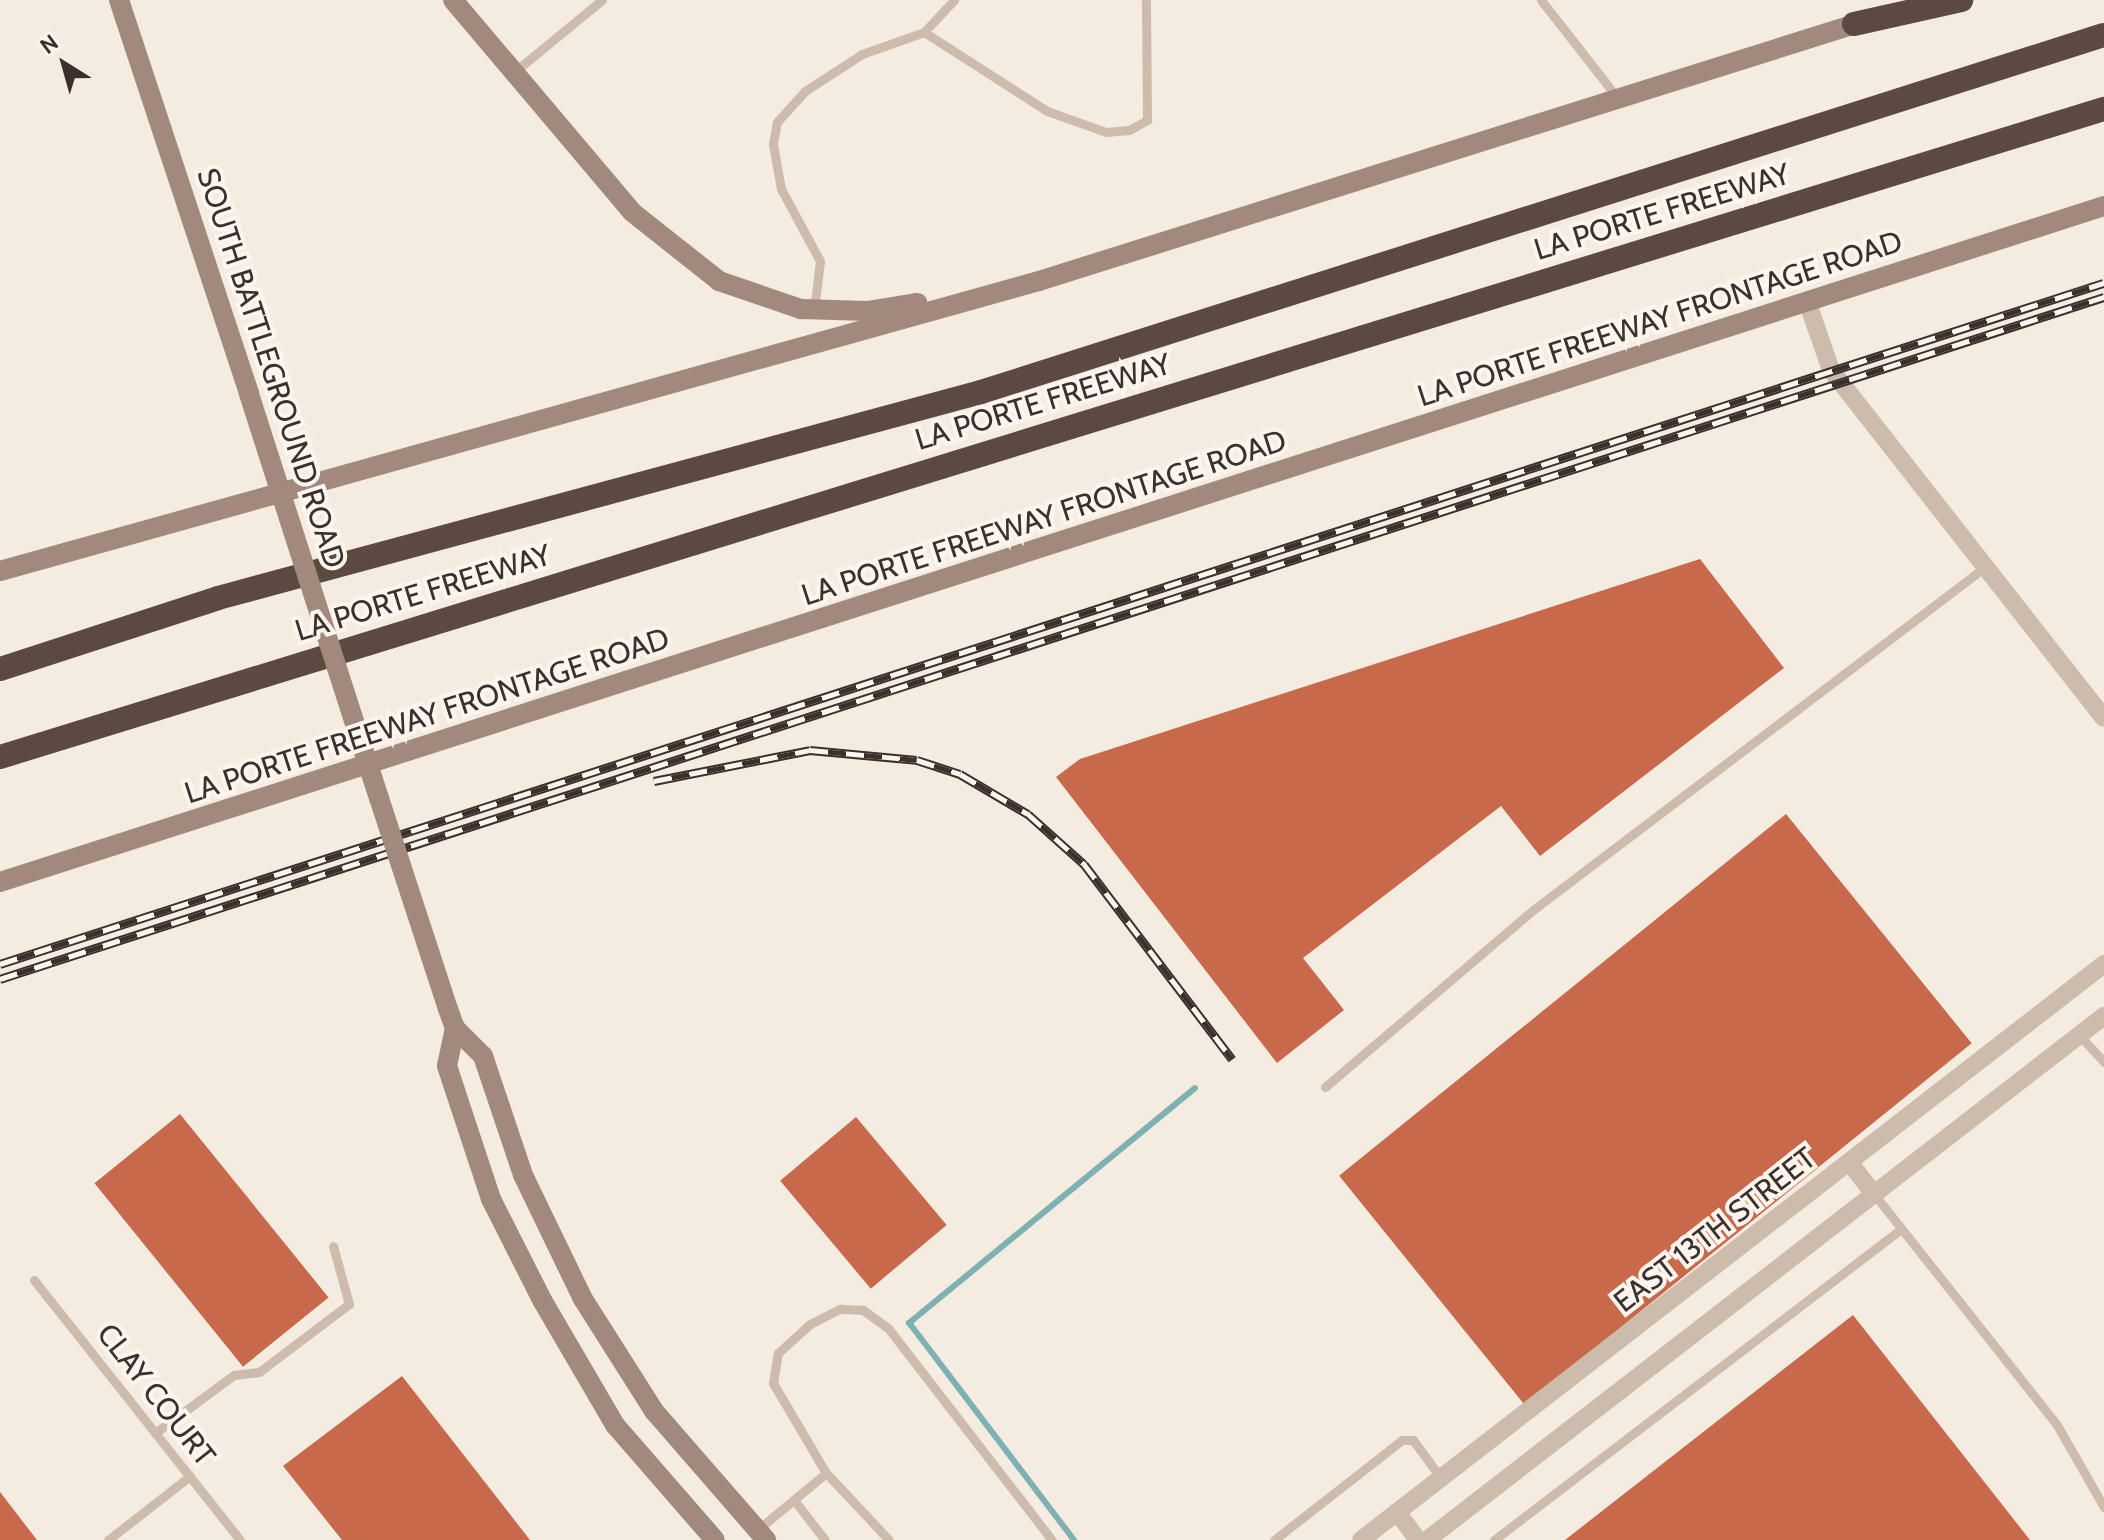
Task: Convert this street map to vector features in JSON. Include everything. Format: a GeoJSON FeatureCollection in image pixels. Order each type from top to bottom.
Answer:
{"type":"FeatureCollection","features":[{"type":"Feature","properties":{"kind":"highway"},"geometry":{"type":"LineString","coordinates":[[1854,24],[1961,0]]}},
{"type":"Feature","properties":{"kind":"highway","name":"LA PORTE FREEWAY"},"geometry":{"type":"LineString","coordinates":[[0,669],[218,598],[981,392],[2104,35]]}},
{"type":"Feature","properties":{"kind":"highway","name":"LA PORTE FREEWAY"},"geometry":{"type":"LineString","coordinates":[[0,757],[2104,109]]}},
{"type":"Feature","properties":{"kind":"main road","name":"SOUTH BATTLEGROUND ROAD"},"geometry":{"type":"LineString","coordinates":[[120,0],[451,1018],[483,1056],[523,1175],[583,1299],[654,1411],[761,1535]]}},
{"type":"Feature","properties":{"kind":"main road"},"geometry":{"type":"LineString","coordinates":[[453,0],[632,212],[678,253],[744,294],[814,310],[867,311],[1039,281]]}},
{"type":"Feature","properties":{"kind":"main road"},"geometry":{"type":"LineString","coordinates":[[0,571],[1039,281],[1621,102],[1924,0]]}},
{"type":"Feature","properties":{"kind":"main road","name":"LA PORTE FREEWAY FRONTAGE ROAD"},"geometry":{"type":"LineString","coordinates":[[0,882],[1808,304],[2104,206]]}},
{"type":"Feature","properties":{"kind":"main road","name":"SOUTH BATTLEGROUND ROAD"},"geometry":{"type":"LineString","coordinates":[[451,1018],[447,1066],[491,1199],[536,1288],[615,1425],[715,1540]]}},
{"type":"Feature","properties":{"kind":"street"},"geometry":{"type":"LineString","coordinates":[[1808,304],[1831,370],[2104,718]]}},
{"type":"Feature","properties":{"kind":"street","name":"EAST 13TH STREET"},"geometry":{"type":"LineString","coordinates":[[1361,1540],[2104,964]]}},
{"type":"Feature","properties":{"kind":"street"},"geometry":{"type":"LineString","coordinates":[[1427,1540],[2104,1016]]}},
{"type":"Feature","properties":{"kind":"street"},"geometry":{"type":"LineString","coordinates":[[1849,1162],[1874,1194]]}},
{"type":"Feature","properties":{"kind":"street"},"geometry":{"type":"LineString","coordinates":[[1397,1512],[1418,1540]]}},
{"type":"Feature","properties":{"kind":"lane"},"geometry":{"type":"LineString","coordinates":[[513,73],[602,0]]}},
{"type":"Feature","properties":{"kind":"lane"},"geometry":{"type":"LineString","coordinates":[[814,310],[820,261],[781,189],[773,144],[777,122],[805,91],[862,54],[924,32],[954,0]]}},
{"type":"Feature","properties":{"kind":"lane"},"geometry":{"type":"LineString","coordinates":[[924,32],[1047,111],[1106,132],[1129,130],[1147,120],[1146,0]]}},
{"type":"Feature","properties":{"kind":"lane"},"geometry":{"type":"LineString","coordinates":[[1541,0],[1621,102]]}},
{"type":"Feature","properties":{"kind":"lane"},"geometry":{"type":"LineString","coordinates":[[1325,1087],[1533,910],[1985,567]]}},
{"type":"Feature","properties":{"kind":"lane"},"geometry":{"type":"LineString","coordinates":[[2079,1035],[2104,1062]]}},
{"type":"Feature","properties":{"kind":"lane"},"geometry":{"type":"LineString","coordinates":[[1874,1194],[2057,1425],[2104,1507]]}},
{"type":"Feature","properties":{"kind":"lane"},"geometry":{"type":"LineString","coordinates":[[1494,1540],[1901,1229]]}},
{"type":"Feature","properties":{"kind":"lane"},"geometry":{"type":"LineString","coordinates":[[155,1433],[234,1375],[259,1372],[349,1304],[333,1246]]}},
{"type":"Feature","properties":{"kind":"lane","name":"CLAY COURT"},"geometry":{"type":"LineString","coordinates":[[34,1280],[240,1540]]}},
{"type":"Feature","properties":{"kind":"lane"},"geometry":{"type":"LineString","coordinates":[[889,1540],[826,1473],[773,1383],[778,1353],[820,1319],[840,1309],[863,1310],[888,1328],[1052,1540]]}},
{"type":"Feature","properties":{"kind":"lane"},"geometry":{"type":"LineString","coordinates":[[1274,1540],[1402,1440],[1413,1440],[1441,1478]]}},
{"type":"Feature","properties":{"kind":"lane"},"geometry":{"type":"LineString","coordinates":[[761,1535],[794,1500],[826,1473]]}},
{"type":"Feature","properties":{"kind":"lane"},"geometry":{"type":"LineString","coordinates":[[108,1540],[190,1476]]}},
{"type":"Feature","properties":{"kind":"lane"},"geometry":{"type":"LineString","coordinates":[[794,1500],[825,1540]]}},
{"type":"Feature","properties":{"kind":"building"},"geometry":{"type":"Polygon","coordinates":[[[1700,559],[1784,668],[1540,856],[1501,806],[1303,958],[1344,1010],[1277,1063],[1056,777],[1080,759],[1700,559]]]}},
{"type":"Feature","properties":{"kind":"building"},"geometry":{"type":"Polygon","coordinates":[[[1786,814],[1972,1043],[1525,1405],[1339,1176],[1786,814]]]}},
{"type":"Feature","properties":{"kind":"building"},"geometry":{"type":"Polygon","coordinates":[[[180,1114],[329,1297],[243,1367],[95,1183],[180,1114]]]}},
{"type":"Feature","properties":{"kind":"building"},"geometry":{"type":"Polygon","coordinates":[[[856,1117],[947,1225],[871,1289],[780,1181],[856,1117]]]}},
{"type":"Feature","properties":{"kind":"building"},"geometry":{"type":"Polygon","coordinates":[[[1853,1315],[2030,1540],[1565,1540],[1853,1315]]]}},
{"type":"Feature","properties":{"kind":"building"},"geometry":{"type":"Polygon","coordinates":[[[402,1376],[530,1540],[342,1540],[283,1466],[402,1376]]]}},
{"type":"Feature","properties":{"kind":"building"},"geometry":{"type":"Polygon","coordinates":[[[0,1492],[37,1540],[0,1540],[0,1492]]]}},
{"type":"Feature","properties":{"kind":"waterway"},"geometry":{"type":"LineString","coordinates":[[1074,1540],[909,1323],[1195,1088]]}},
{"type":"Feature","properties":{"kind":"railway"},"geometry":{"type":"LineString","coordinates":[[0,964],[2104,283]]}},
{"type":"Feature","properties":{"kind":"railway"},"geometry":{"type":"LineString","coordinates":[[0,979],[2104,297]]}},
{"type":"Feature","properties":{"kind":"railway"},"geometry":{"type":"LineString","coordinates":[[654,781],[810,750],[917,760],[960,774],[1028,814],[1084,864],[1232,1059]]}}]}
